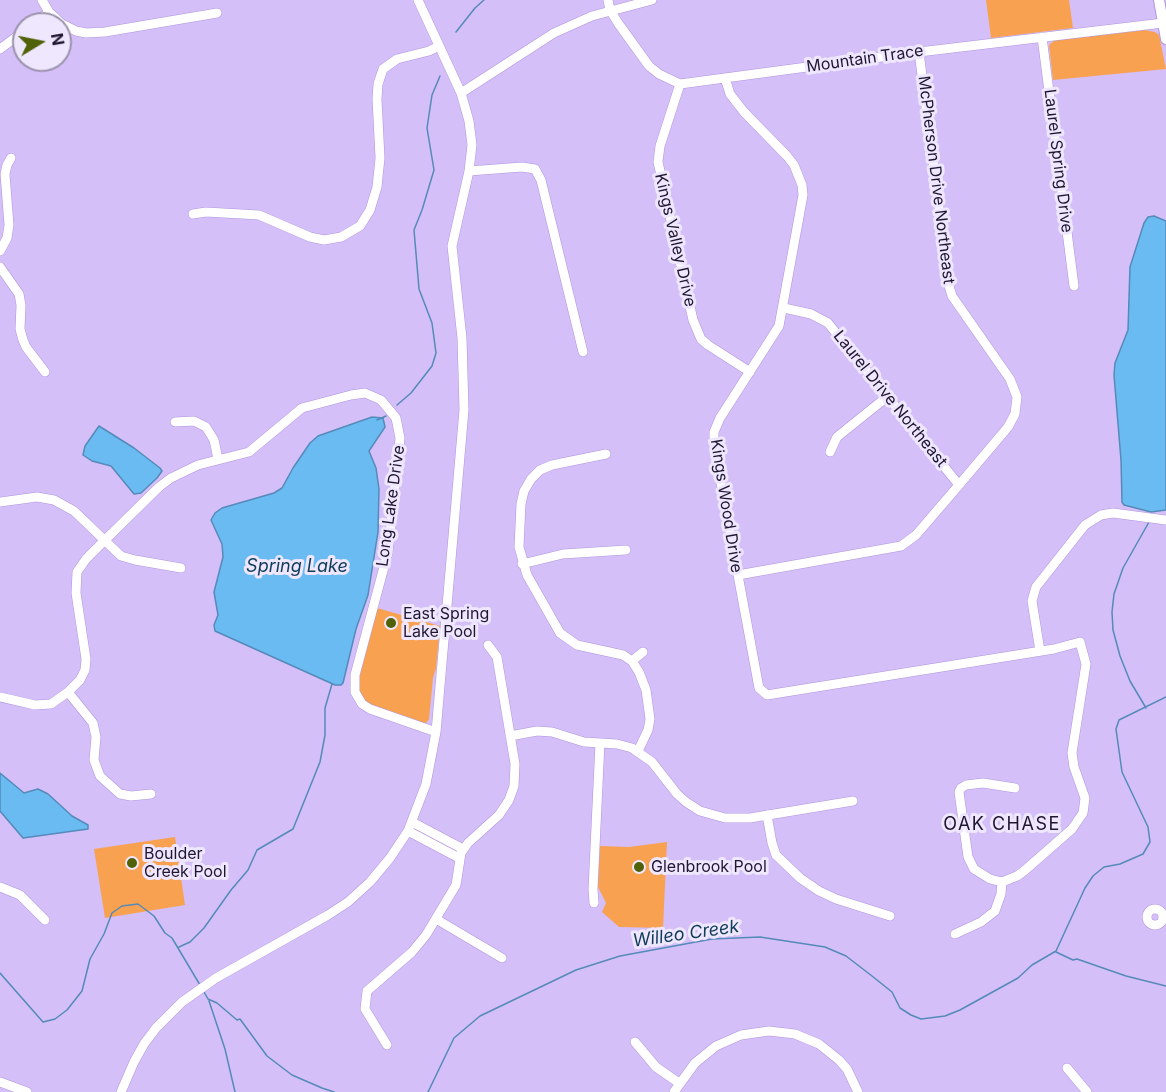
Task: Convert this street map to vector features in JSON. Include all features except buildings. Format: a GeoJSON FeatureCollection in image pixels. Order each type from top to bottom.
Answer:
{"type":"FeatureCollection","features":[{"type":"Feature","properties":{"kind":"main road"},"geometry":{"type":"LineString","coordinates":[[1159,0],[1166,39]]}},
{"type":"Feature","properties":{"kind":"street"},"geometry":{"type":"LineString","coordinates":[[42,0],[49,12]]}},
{"type":"Feature","properties":{"kind":"street"},"geometry":{"type":"LineString","coordinates":[[121,1092],[144,1044],[176,1008],[216,978],[317,922],[348,902],[376,876],[410,827],[428,776],[436,732],[464,410],[462,338],[452,246],[469,171],[471,134],[460,93],[418,0]]}},
{"type":"Feature","properties":{"kind":"street"},"geometry":{"type":"LineString","coordinates":[[608,0],[610,10],[649,66],[659,74],[680,84]]}},
{"type":"Feature","properties":{"kind":"street"},"geometry":{"type":"LineString","coordinates":[[460,93],[546,38],[585,19],[610,10],[652,0]]}},
{"type":"Feature","properties":{"kind":"street"},"geometry":{"type":"LineString","coordinates":[[72,29],[96,33],[217,14]]}},
{"type":"Feature","properties":{"kind":"street","name":"Mountain Trace"},"geometry":{"type":"LineString","coordinates":[[680,84],[1163,22]]}},
{"type":"Feature","properties":{"kind":"street","name":"Laurel Spring Drive"},"geometry":{"type":"LineString","coordinates":[[1042,37],[1074,286]]}},
{"type":"Feature","properties":{"kind":"street"},"geometry":{"type":"LineString","coordinates":[[193,214],[206,212],[259,215],[310,237],[324,240],[341,237],[360,226],[370,210],[377,187],[380,144],[377,99],[378,84],[384,69],[397,58],[429,51],[439,46]]}},
{"type":"Feature","properties":{"kind":"street","name":"McPherson Drive Northeast"},"geometry":{"type":"LineString","coordinates":[[738,575],[901,546],[916,535],[1012,420],[1017,397],[1010,379],[952,296],[949,286],[920,52]]}},
{"type":"Feature","properties":{"kind":"street","name":"Kings Wood Drive"},"geometry":{"type":"LineString","coordinates":[[725,78],[730,94],[744,112],[787,156],[794,165],[802,185],[802,206],[784,308],[775,334],[720,418],[714,432],[714,446],[759,696],[1065,647],[1080,642],[1086,664],[1072,753],[1074,767],[1085,798],[1083,813],[1072,829],[1024,871],[1002,882]]}},
{"type":"Feature","properties":{"kind":"street","name":"Kings Valley Drive"},"geometry":{"type":"LineString","coordinates":[[680,84],[660,146],[658,162],[693,320],[701,339],[750,372]]}},
{"type":"Feature","properties":{"kind":"street"},"geometry":{"type":"LineString","coordinates":[[0,251],[7,238],[9,225],[5,174],[11,158]]}},
{"type":"Feature","properties":{"kind":"street"},"geometry":{"type":"LineString","coordinates":[[469,171],[537,167],[583,352]]}},
{"type":"Feature","properties":{"kind":"street"},"geometry":{"type":"LineString","coordinates":[[0,267],[19,294],[20,329],[26,347],[45,372]]}},
{"type":"Feature","properties":{"kind":"street","name":"Laurel Drive Northeast"},"geometry":{"type":"LineString","coordinates":[[784,308],[811,314],[828,323],[959,485]]}},
{"type":"Feature","properties":{"kind":"street","name":"Long Lake Drive"},"geometry":{"type":"LineString","coordinates":[[0,697],[42,705],[56,701],[80,680],[86,664],[75,577],[82,564],[164,482],[218,459],[249,452],[302,408],[365,393],[376,397],[396,418],[400,438],[390,540],[354,685],[362,705],[436,732]]}},
{"type":"Feature","properties":{"kind":"street"},"geometry":{"type":"LineString","coordinates":[[830,452],[837,437],[888,396]]}},
{"type":"Feature","properties":{"kind":"street"},"geometry":{"type":"LineString","coordinates":[[176,422],[194,422],[206,427],[214,440],[218,459]]}},
{"type":"Feature","properties":{"kind":"street"},"geometry":{"type":"LineString","coordinates":[[606,454],[552,465],[540,470],[524,491],[518,542],[522,564],[555,627],[565,638],[582,647],[617,653],[632,661],[643,681],[650,713],[648,730],[638,751]]}},
{"type":"Feature","properties":{"kind":"street"},"geometry":{"type":"LineString","coordinates":[[0,502],[37,497],[54,500],[74,511],[115,551],[128,558],[181,568]]}},
{"type":"Feature","properties":{"kind":"street"},"geometry":{"type":"LineString","coordinates":[[1040,651],[1032,601],[1035,587],[1085,525],[1095,518],[1113,513],[1166,520]]}},
{"type":"Feature","properties":{"kind":"street"},"geometry":{"type":"LineString","coordinates":[[522,564],[563,554],[626,550]]}},
{"type":"Feature","properties":{"kind":"street"},"geometry":{"type":"LineString","coordinates":[[387,1045],[365,1009],[367,991],[412,952],[426,935],[456,885],[461,854],[499,815],[512,793],[515,775],[510,736],[496,657],[488,645]]}},
{"type":"Feature","properties":{"kind":"street"},"geometry":{"type":"LineString","coordinates":[[632,661],[642,652]]}},
{"type":"Feature","properties":{"kind":"street"},"geometry":{"type":"LineString","coordinates":[[68,692],[93,723],[96,737],[94,760],[100,776],[120,794],[131,796],[151,794]]}},
{"type":"Feature","properties":{"kind":"street"},"geometry":{"type":"LineString","coordinates":[[510,736],[545,731],[584,741],[621,745],[638,751],[652,762],[677,794],[711,815],[737,819],[853,801]]}},
{"type":"Feature","properties":{"kind":"street"},"geometry":{"type":"LineString","coordinates":[[594,903],[600,743]]}},
{"type":"Feature","properties":{"kind":"street"},"geometry":{"type":"LineString","coordinates":[[954,934],[981,922],[994,911],[1001,894],[1002,882],[979,874],[968,857],[958,786],[983,783],[1015,788]]}},
{"type":"Feature","properties":{"kind":"street"},"geometry":{"type":"LineString","coordinates":[[767,815],[776,855],[800,878],[836,899],[890,916]]}},
{"type":"Feature","properties":{"kind":"street"},"geometry":{"type":"LineString","coordinates":[[410,827],[461,854]]}},
{"type":"Feature","properties":{"kind":"street"},"geometry":{"type":"LineString","coordinates":[[0,887],[20,895],[45,920]]}},
{"type":"Feature","properties":{"kind":"street"},"geometry":{"type":"LineString","coordinates":[[436,919],[502,958]]}},
{"type":"Feature","properties":{"kind":"street"},"geometry":{"type":"LineString","coordinates":[[635,1042],[676,1088],[694,1063],[722,1043],[756,1032],[782,1032],[807,1038],[829,1051],[847,1070],[858,1092]]}},
{"type":"Feature","properties":{"kind":"street"},"geometry":{"type":"LineString","coordinates":[[1067,1068],[1087,1092]]}},
{"type":"Feature","properties":{"kind":"street"},"geometry":{"type":"LineString","coordinates":[[0,1082],[27,1092]]}},
{"type":"Feature","properties":{"kind":"shaded area"},"geometry":{"type":"Polygon","coordinates":[[[986,0],[1069,0],[1073,28],[991,38],[986,0]]]}},
{"type":"Feature","properties":{"kind":"shaded area"},"geometry":{"type":"Polygon","coordinates":[[[1145,30],[1159,35],[1166,69],[1053,80],[1049,45],[1055,40],[1145,30]]]}},
{"type":"Feature","properties":{"kind":"shaded area"},"geometry":{"type":"Polygon","coordinates":[[[377,608],[440,626],[429,719],[423,724],[367,703],[360,693],[359,679],[377,608]]]}},
{"type":"Feature","properties":{"kind":"shaded area"},"geometry":{"type":"Polygon","coordinates":[[[175,837],[185,905],[105,918],[94,849],[175,837]]]}},
{"type":"Feature","properties":{"kind":"shaded area"},"geometry":{"type":"Polygon","coordinates":[[[667,842],[663,928],[619,927],[602,912],[606,903],[598,887],[600,846],[629,847],[667,842]]]}},
{"type":"Feature","properties":{"kind":"water"},"geometry":{"type":"Polygon","coordinates":[[[1154,216],[1166,221],[1166,510],[1151,512],[1124,505],[1122,502],[1114,375],[1115,363],[1128,330],[1130,267],[1144,223],[1148,217],[1154,216]]]}},
{"type":"Feature","properties":{"kind":"water","name":"Spring Lake"},"geometry":{"type":"Polygon","coordinates":[[[372,417],[383,418],[385,427],[369,451],[376,468],[379,489],[378,532],[368,595],[356,629],[343,683],[335,685],[215,631],[214,625],[218,615],[214,592],[223,557],[222,544],[211,520],[222,508],[274,493],[282,488],[310,443],[318,436],[372,417]]]}},
{"type":"Feature","properties":{"kind":"water"},"geometry":{"type":"Polygon","coordinates":[[[99,426],[134,448],[162,471],[141,493],[134,494],[111,466],[92,461],[83,455],[85,446],[99,426]]]}},
{"type":"Feature","properties":{"kind":"water"},"geometry":{"type":"Polygon","coordinates":[[[0,773],[24,793],[38,789],[48,794],[72,816],[88,825],[88,829],[23,838],[0,811],[0,773]]]}},
{"type":"Feature","properties":{"kind":"waterway"},"geometry":{"type":"LineString","coordinates":[[456,32],[484,0]]}},
{"type":"Feature","properties":{"kind":"waterway"},"geometry":{"type":"LineString","coordinates":[[397,405],[411,393],[432,366],[436,353],[432,323],[419,289],[414,230],[434,170],[427,128],[432,95],[440,76]]}},
{"type":"Feature","properties":{"kind":"waterway"},"geometry":{"type":"LineString","coordinates":[[377,420],[386,416]]}},
{"type":"Feature","properties":{"kind":"waterway"},"geometry":{"type":"LineString","coordinates":[[1146,708],[1130,681],[1120,656],[1113,630],[1112,612],[1114,594],[1123,568],[1149,522]]}},
{"type":"Feature","properties":{"kind":"waterway"},"geometry":{"type":"LineString","coordinates":[[179,947],[190,942],[204,928],[248,870],[257,850],[293,829],[320,762],[325,735],[325,708],[332,684]]}},
{"type":"Feature","properties":{"kind":"waterway","name":"Willeo Creek"},"geometry":{"type":"LineString","coordinates":[[428,1092],[454,1038],[480,1016],[576,970],[620,956],[712,939],[760,937],[825,947],[846,956],[872,976],[892,992],[900,1008],[911,1015],[921,1019],[945,1016],[960,1010],[1018,978],[1032,965],[1056,951],[1085,888],[1093,876],[1104,867],[1120,864],[1143,854],[1150,842],[1148,827],[1122,772],[1116,729],[1119,720],[1166,697]]}},
{"type":"Feature","properties":{"kind":"waterway","name":"Willeo Creek"},"geometry":{"type":"LineString","coordinates":[[0,973],[43,1022],[55,1019],[67,1010],[82,991],[90,959],[104,934],[112,913],[122,906],[138,904],[154,916],[165,933],[172,938],[200,985]]}},
{"type":"Feature","properties":{"kind":"waterway"},"geometry":{"type":"LineString","coordinates":[[1056,952],[1073,960],[1077,959],[1126,976],[1166,986]]}},
{"type":"Feature","properties":{"kind":"waterway","name":"Willeo Creek"},"geometry":{"type":"LineString","coordinates":[[204,992],[208,999],[217,1003],[237,1020],[240,1019],[267,1056],[292,1075],[334,1092]]}},
{"type":"Feature","properties":{"kind":"waterway"},"geometry":{"type":"LineString","coordinates":[[209,1001],[225,1049],[235,1092]]}},
{"type":"Feature","properties":{"kind":"place","name":"East Spring Lake Pool"},"geometry":{"type":"Point","coordinates":[391,623]}},
{"type":"Feature","properties":{"kind":"place","name":"Boulder Creek Pool"},"geometry":{"type":"Point","coordinates":[132,863]}},
{"type":"Feature","properties":{"kind":"place","name":"Glenbrook Pool"},"geometry":{"type":"Point","coordinates":[639,867]}},
{"type":"Feature","properties":{"kind":"district","name":"OAK CHASE"},"geometry":{"type":"Point","coordinates":[1002,825]}}]}
